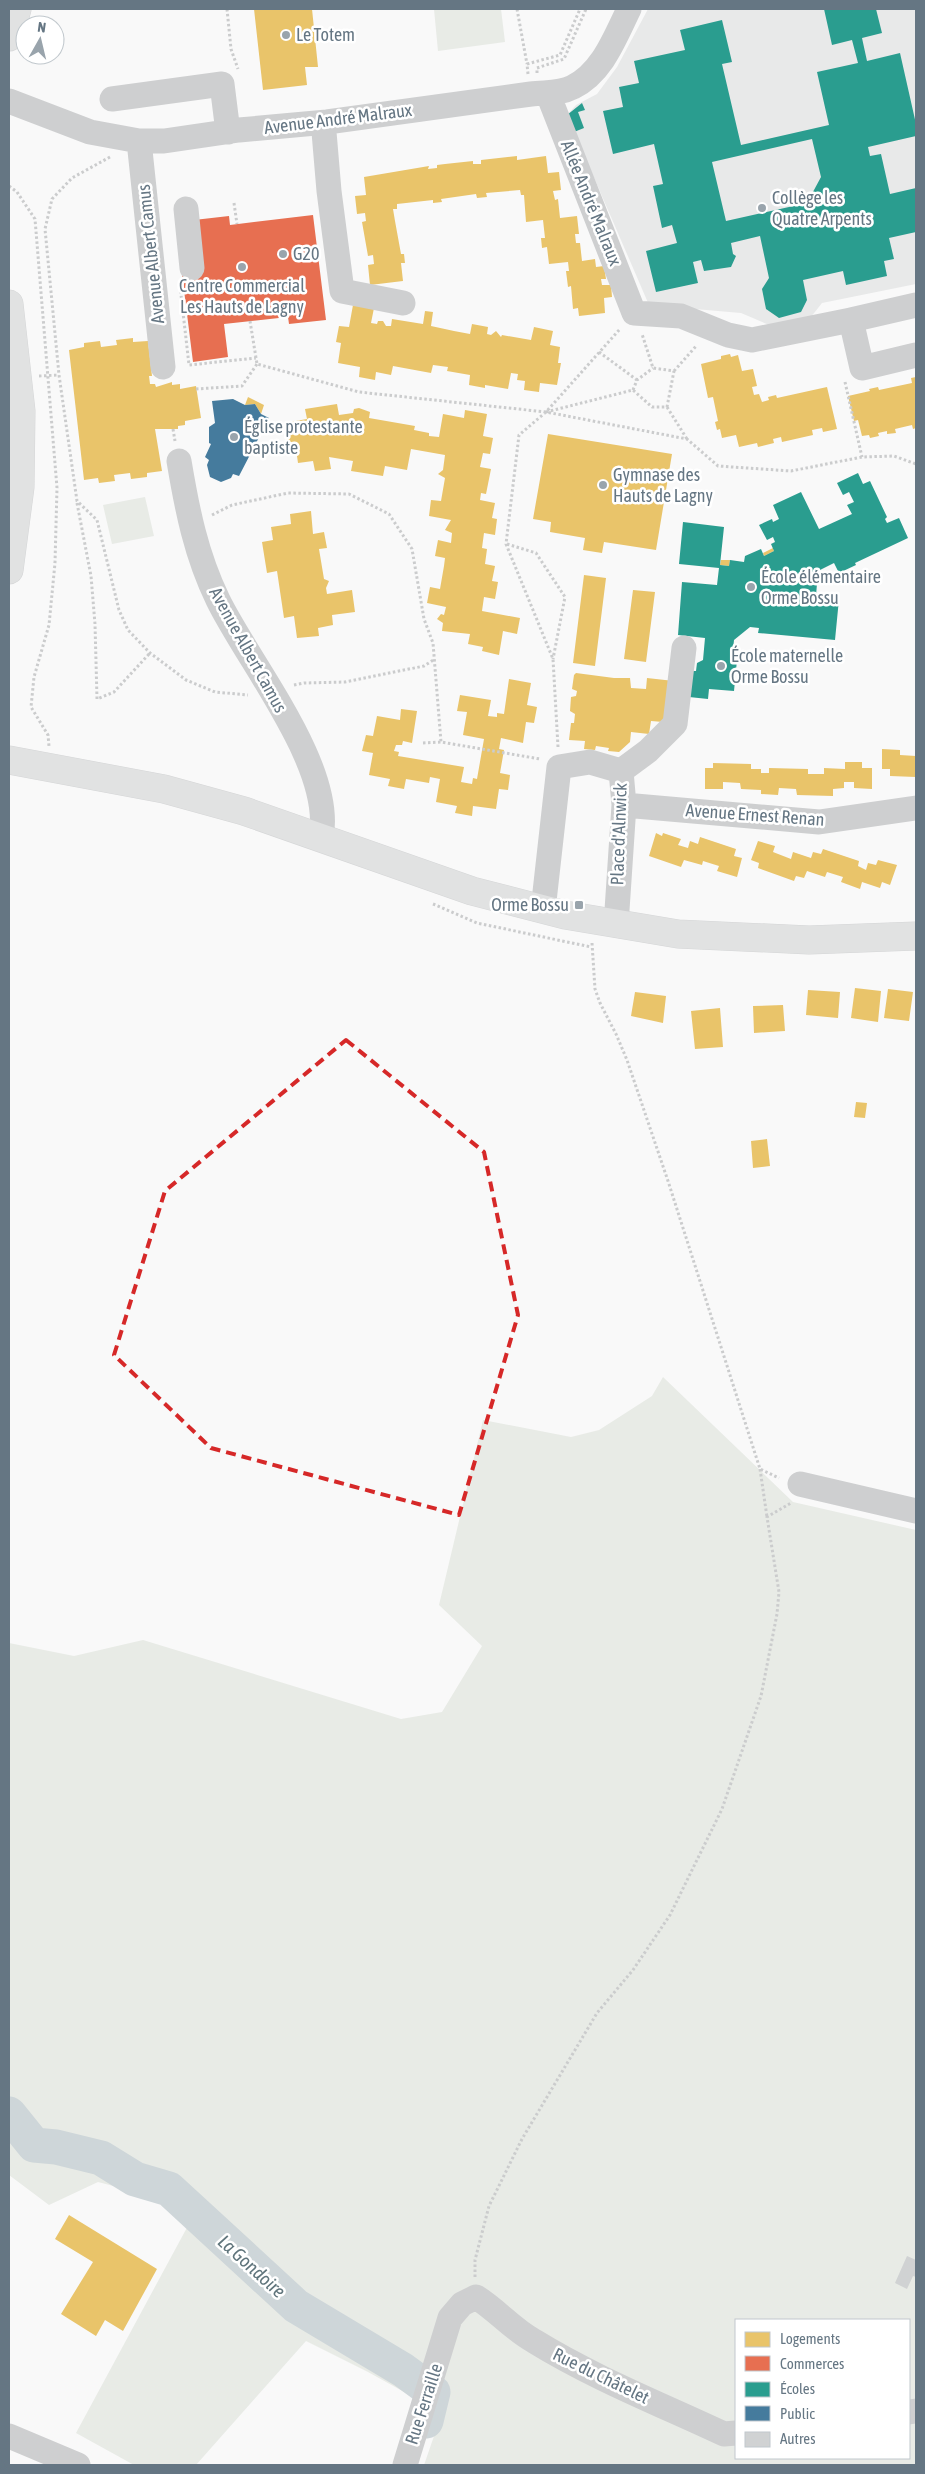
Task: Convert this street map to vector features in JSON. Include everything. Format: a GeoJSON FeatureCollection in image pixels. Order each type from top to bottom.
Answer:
{"type":"FeatureCollection","features":[{"type":"Feature","properties":{"kind":"main road"},"geometry":{"type":"LineString","coordinates":[[9,36],[17,9]]}},
{"type":"Feature","properties":{"kind":"main road"},"geometry":{"type":"LineString","coordinates":[[9,304],[21,411],[20,486],[12,530],[9,570]]}},
{"type":"Feature","properties":{"kind":"main road"},"geometry":{"type":"LineString","coordinates":[[9,744],[45,767]]}},
{"type":"Feature","properties":{"kind":"main road"},"geometry":{"type":"LineString","coordinates":[[9,760],[164,789],[244,811],[472,890],[543,910],[601,931],[808,940],[916,936]]}},
{"type":"Feature","properties":{"kind":"street","name":"Avenue André Malraux"},"geometry":{"type":"LineString","coordinates":[[9,101],[90,132],[139,141],[164,141],[539,94],[572,88],[592,75],[608,52],[629,9]]}},
{"type":"Feature","properties":{"kind":"street"},"geometry":{"type":"LineString","coordinates":[[112,98],[222,84],[228,132]]}},
{"type":"Feature","properties":{"kind":"street","name":"Allée André Malraux"},"geometry":{"type":"LineString","coordinates":[[539,94],[634,313]]}},
{"type":"Feature","properties":{"kind":"street"},"geometry":{"type":"LineString","coordinates":[[327,122],[324,132],[328,182],[342,291],[403,303]]}},
{"type":"Feature","properties":{"kind":"street","name":"Avenue Albert Camus"},"geometry":{"type":"LineString","coordinates":[[139,141],[163,367]]}},
{"type":"Feature","properties":{"kind":"street"},"geometry":{"type":"LineString","coordinates":[[186,208],[191,265]]}},
{"type":"Feature","properties":{"kind":"street"},"geometry":{"type":"LineString","coordinates":[[634,313],[681,316],[728,335],[752,340],[916,305]]}},
{"type":"Feature","properties":{"kind":"street"},"geometry":{"type":"LineString","coordinates":[[851,320],[862,368],[916,355]]}},
{"type":"Feature","properties":{"kind":"street","name":"Avenue Albert Camus"},"geometry":{"type":"LineString","coordinates":[[179,461],[197,551],[218,600],[271,690],[307,758],[322,806],[324,823],[321,837]]}},
{"type":"Feature","properties":{"kind":"street"},"geometry":{"type":"LineString","coordinates":[[621,771],[648,751],[675,724],[684,648]]}},
{"type":"Feature","properties":{"kind":"street","name":"Place d'Alnwick"},"geometry":{"type":"LineString","coordinates":[[559,767],[590,762],[621,771],[624,805],[601,931]]}},
{"type":"Feature","properties":{"kind":"street"},"geometry":{"type":"LineString","coordinates":[[543,910],[559,767]]}},
{"type":"Feature","properties":{"kind":"street","name":"Avenue Ernest Renan"},"geometry":{"type":"LineString","coordinates":[[624,805],[819,822],[916,808]]}},
{"type":"Feature","properties":{"kind":"street"},"geometry":{"type":"LineString","coordinates":[[800,1484],[916,1511]]}},
{"type":"Feature","properties":{"kind":"street","name":"Rue Ferraille"},"geometry":{"type":"LineString","coordinates":[[405,2465],[450,2318],[462,2304],[476,2297]]}},
{"type":"Feature","properties":{"kind":"street","name":"Rue du Châtelet"},"geometry":{"type":"LineString","coordinates":[[476,2297],[493,2307],[531,2340],[572,2364],[724,2434],[735,2433]]}},
{"type":"Feature","properties":{"kind":"street"},"geometry":{"type":"LineString","coordinates":[[9,2436],[78,2465]]}},
{"type":"Feature","properties":{"kind":"path"},"geometry":{"type":"LineString","coordinates":[[518,9],[527,64],[539,94]]}},
{"type":"Feature","properties":{"kind":"path"},"geometry":{"type":"LineString","coordinates":[[527,64],[560,55],[580,9]]}},
{"type":"Feature","properties":{"kind":"path"},"geometry":{"type":"LineString","coordinates":[[539,94],[537,68],[564,59],[586,9]]}},
{"type":"Feature","properties":{"kind":"path"},"geometry":{"type":"LineString","coordinates":[[139,141],[72,178],[52,198],[45,229],[58,375],[77,501],[91,576],[95,624],[97,699],[114,692],[150,653]]}},
{"type":"Feature","properties":{"kind":"path"},"geometry":{"type":"LineString","coordinates":[[234,203],[237,224]]}},
{"type":"Feature","properties":{"kind":"path"},"geometry":{"type":"LineString","coordinates":[[191,265],[178,271],[189,365],[256,358]]}},
{"type":"Feature","properties":{"kind":"path"},"geometry":{"type":"LineString","coordinates":[[553,660],[506,544],[519,435],[546,412],[634,313],[653,368]]}},
{"type":"Feature","properties":{"kind":"path"},"geometry":{"type":"LineString","coordinates":[[196,389],[242,386],[257,364],[250,321]]}},
{"type":"Feature","properties":{"kind":"path"},"geometry":{"type":"LineString","coordinates":[[711,327],[674,371],[667,407],[687,439],[718,466],[791,471],[862,457],[894,456],[916,464]]}},
{"type":"Feature","properties":{"kind":"path"},"geometry":{"type":"LineString","coordinates":[[600,352],[637,380]]}},
{"type":"Feature","properties":{"kind":"path"},"geometry":{"type":"LineString","coordinates":[[257,364],[359,392],[546,412],[687,439]]}},
{"type":"Feature","properties":{"kind":"path"},"geometry":{"type":"LineString","coordinates":[[633,390],[637,380],[653,368],[674,371]]}},
{"type":"Feature","properties":{"kind":"path"},"geometry":{"type":"LineString","coordinates":[[844,380],[862,457]]}},
{"type":"Feature","properties":{"kind":"path"},"geometry":{"type":"LineString","coordinates":[[546,412],[633,390]]}},
{"type":"Feature","properties":{"kind":"path"},"geometry":{"type":"LineString","coordinates":[[633,390],[652,407],[667,407]]}},
{"type":"Feature","properties":{"kind":"path"},"geometry":{"type":"LineString","coordinates":[[191,526],[232,505],[288,493],[349,494],[389,514],[412,549],[424,619],[433,643],[441,742]]}},
{"type":"Feature","properties":{"kind":"path"},"geometry":{"type":"LineString","coordinates":[[77,501],[97,520],[119,610],[128,630],[150,653],[186,680],[214,692],[244,696],[304,683],[345,682],[424,666],[435,659]]}},
{"type":"Feature","properties":{"kind":"path"},"geometry":{"type":"LineString","coordinates":[[506,544],[536,552],[565,597],[553,660],[559,767]]}},
{"type":"Feature","properties":{"kind":"path"},"geometry":{"type":"LineString","coordinates":[[423,742],[441,742],[549,761],[559,767]]}},
{"type":"Feature","properties":{"kind":"path"},"geometry":{"type":"LineString","coordinates":[[476,2297],[475,2260],[489,2206],[522,2139],[597,2013],[633,1970],[670,1915],[722,1808],[760,1696],[778,1614],[779,1592],[760,1469],[668,1181],[627,1060],[595,989],[601,931]]}},
{"type":"Feature","properties":{"kind":"path"},"geometry":{"type":"LineString","coordinates":[[760,1469],[778,1478],[800,1484],[795,1499],[781,1510],[766,1517]]}},
{"type":"Feature","properties":{"kind":"highlighted area"},"geometry":{"type":"Polygon","coordinates":[[[346,1040],[484,1152],[518,1315],[459,1515],[211,1448],[114,1355],[165,1191],[346,1040]]]}},
{"type":"Feature","properties":{"kind":"shaded area"},"geometry":{"type":"Polygon","coordinates":[[[434,9],[501,9],[505,42],[438,51],[434,9]]]}},
{"type":"Feature","properties":{"kind":"shaded area","name":"Collège les Quatre Arpents"},"geometry":{"type":"Polygon","coordinates":[[[648,9],[916,9],[916,284],[822,303],[807,322],[776,328],[741,313],[649,305],[567,115],[576,105],[597,94],[617,67],[648,9]]]}},
{"type":"Feature","properties":{"kind":"shaded area"},"geometry":{"type":"Polygon","coordinates":[[[145,497],[154,536],[112,544],[103,505],[145,497]]]}},
{"type":"Feature","properties":{"kind":"shaded area"},"geometry":{"type":"Polygon","coordinates":[[[663,1377],[793,1502],[916,1530],[916,2465],[424,2465],[442,2413],[368,2372],[306,2341],[196,2465],[134,2465],[76,2433],[190,2222],[163,2199],[98,2182],[49,2205],[9,2175],[9,1643],[74,1656],[143,1640],[401,1719],[442,1712],[482,1646],[439,1605],[483,1420],[571,1437],[599,1430],[652,1396],[663,1377]]]}},
{"type":"Feature","properties":{"kind":"building: Logements","name":"Le Totem"},"geometry":{"type":"Polygon","coordinates":[[[254,9],[312,9],[318,67],[305,67],[307,85],[263,90],[254,9]]]}},
{"type":"Feature","properties":{"kind":"building: Logements"},"geometry":{"type":"Polygon","coordinates":[[[517,156],[517,160],[546,156],[548,173],[559,172],[561,190],[553,191],[555,200],[558,199],[560,218],[577,216],[579,234],[575,234],[576,243],[580,243],[582,261],[595,259],[596,267],[604,266],[606,279],[601,279],[602,285],[611,285],[612,297],[604,298],[605,313],[579,316],[578,308],[573,309],[571,286],[568,287],[566,271],[569,271],[568,262],[549,264],[547,247],[542,248],[541,238],[545,238],[543,220],[526,222],[524,195],[521,195],[520,190],[486,193],[487,197],[477,198],[476,194],[441,199],[442,202],[433,203],[433,200],[397,204],[397,209],[393,209],[401,254],[404,254],[405,263],[401,263],[403,281],[370,285],[368,265],[374,264],[373,255],[368,256],[362,222],[366,221],[365,213],[357,214],[355,196],[366,195],[364,177],[429,166],[428,169],[437,168],[437,165],[445,164],[473,161],[473,164],[481,164],[481,160],[517,156]]]}},
{"type":"Feature","properties":{"kind":"building: Logements"},"geometry":{"type":"Polygon","coordinates":[[[353,305],[374,308],[371,323],[377,324],[378,321],[383,321],[386,326],[391,326],[392,319],[423,324],[425,311],[433,312],[431,326],[470,334],[472,324],[488,327],[487,334],[491,335],[496,331],[501,337],[502,335],[531,340],[534,327],[553,331],[550,345],[560,347],[558,363],[561,363],[557,385],[540,383],[539,392],[524,390],[525,381],[517,380],[518,374],[511,373],[508,389],[485,385],[485,388],[469,385],[470,375],[447,371],[448,367],[433,365],[431,373],[393,366],[391,375],[376,372],[375,380],[359,377],[360,367],[338,363],[341,343],[336,342],[339,326],[349,327],[353,305]]]}},
{"type":"Feature","properties":{"kind":"building: Logements"},"geometry":{"type":"Polygon","coordinates":[[[133,338],[133,342],[148,341],[152,376],[149,376],[150,384],[155,384],[156,387],[172,382],[172,385],[180,384],[180,389],[196,386],[201,418],[185,421],[185,425],[178,426],[178,429],[155,429],[162,471],[147,473],[147,477],[131,479],[130,473],[114,475],[115,481],[99,483],[98,478],[84,480],[69,350],[84,347],[84,343],[100,341],[101,347],[117,345],[116,340],[133,338]]]}},
{"type":"Feature","properties":{"kind":"building: Logements"},"geometry":{"type":"Polygon","coordinates":[[[730,354],[731,357],[738,355],[742,371],[753,369],[757,386],[752,387],[754,395],[759,394],[762,402],[769,400],[768,397],[776,395],[777,398],[827,387],[837,429],[823,432],[822,428],[812,430],[813,435],[782,442],[781,437],[773,439],[774,443],[758,447],[757,443],[739,447],[736,435],[722,438],[720,429],[717,430],[715,422],[718,421],[713,397],[708,398],[701,364],[721,359],[721,356],[730,354]]]}},
{"type":"Feature","properties":{"kind":"building: Logements"},"geometry":{"type":"Polygon","coordinates":[[[916,377],[916,428],[913,429],[912,425],[895,429],[896,433],[887,434],[887,431],[878,433],[879,436],[870,438],[869,435],[862,436],[858,420],[854,421],[848,396],[870,391],[869,389],[878,387],[879,390],[912,383],[911,378],[916,377]]]}},
{"type":"Feature","properties":{"kind":"building: Logements"},"geometry":{"type":"Polygon","coordinates":[[[248,397],[264,405],[261,414],[255,404],[245,405],[248,397]]]}},
{"type":"Feature","properties":{"kind":"building: Logements"},"geometry":{"type":"Polygon","coordinates":[[[337,404],[339,415],[353,413],[354,409],[359,408],[370,412],[369,418],[415,426],[414,430],[429,433],[429,436],[439,437],[443,414],[464,418],[465,410],[487,414],[483,436],[493,438],[490,454],[483,453],[480,467],[491,469],[486,494],[481,493],[480,500],[495,503],[492,518],[497,519],[495,535],[484,533],[482,548],[487,549],[485,564],[495,566],[492,581],[498,582],[495,599],[484,597],[482,611],[520,618],[517,634],[503,631],[499,655],[482,651],[483,647],[468,644],[470,634],[442,631],[443,623],[437,619],[441,614],[444,615],[446,607],[427,603],[430,587],[440,589],[445,558],[435,556],[438,540],[451,543],[452,533],[445,530],[451,520],[429,516],[431,500],[441,501],[445,478],[438,474],[443,470],[445,455],[411,449],[407,470],[385,466],[383,476],[351,471],[353,461],[329,457],[331,469],[315,471],[313,461],[298,463],[295,442],[287,444],[284,423],[307,419],[305,409],[337,404]]]}},
{"type":"Feature","properties":{"kind":"building: Logements","name":"Gymnase des Hauts de Lagny"},"geometry":{"type":"Polygon","coordinates":[[[548,434],[672,454],[656,550],[604,542],[602,553],[583,550],[585,538],[550,532],[551,522],[533,519],[548,434]]]}},
{"type":"Feature","properties":{"kind":"building: Logements"},"geometry":{"type":"Polygon","coordinates":[[[311,511],[313,534],[324,532],[327,548],[319,549],[324,579],[329,581],[326,588],[327,594],[352,590],[355,612],[332,615],[333,625],[318,628],[319,636],[297,638],[294,616],[284,618],[277,571],[267,573],[262,542],[273,540],[271,527],[291,524],[290,514],[311,511]]]}},
{"type":"Feature","properties":{"kind":"building: Logements"},"geometry":{"type":"Polygon","coordinates":[[[773,548],[774,551],[764,556],[763,553],[773,548]]]}},
{"type":"Feature","properties":{"kind":"building: Logements"},"geometry":{"type":"Polygon","coordinates":[[[721,560],[730,560],[729,566],[720,565],[721,560]]]}},
{"type":"Feature","properties":{"kind":"building: Logements"},"geometry":{"type":"Polygon","coordinates":[[[584,575],[606,578],[595,666],[573,663],[584,575]]]}},
{"type":"Feature","properties":{"kind":"building: Logements"},"geometry":{"type":"Polygon","coordinates":[[[633,590],[655,592],[646,662],[624,659],[633,590]]]}},
{"type":"Feature","properties":{"kind":"building: Logements"},"geometry":{"type":"Polygon","coordinates":[[[576,673],[630,678],[631,688],[646,689],[647,678],[674,681],[663,722],[651,721],[649,734],[631,732],[630,742],[619,752],[608,751],[609,748],[596,746],[595,750],[584,749],[585,741],[569,740],[571,723],[574,723],[575,714],[570,711],[571,697],[576,696],[577,691],[572,689],[576,673]]]}},
{"type":"Feature","properties":{"kind":"building: Logements"},"geometry":{"type":"Polygon","coordinates":[[[509,679],[531,683],[527,705],[537,707],[534,723],[526,722],[523,743],[501,738],[499,749],[504,750],[500,773],[510,775],[508,790],[499,789],[496,809],[473,806],[472,816],[455,813],[457,806],[436,802],[440,779],[430,777],[429,783],[406,779],[404,789],[388,786],[390,779],[369,775],[373,753],[362,751],[366,735],[373,736],[377,716],[400,720],[401,709],[417,711],[412,743],[403,741],[402,745],[396,745],[394,751],[399,752],[398,756],[464,767],[461,782],[472,784],[473,778],[477,779],[484,739],[463,735],[467,712],[457,711],[460,695],[491,700],[488,716],[497,717],[497,713],[504,714],[509,679]]]}},
{"type":"Feature","properties":{"kind":"building: Logements"},"geometry":{"type":"Polygon","coordinates":[[[882,749],[900,750],[900,755],[916,756],[916,777],[890,776],[890,769],[882,769],[882,749]]]}},
{"type":"Feature","properties":{"kind":"building: Logements"},"geometry":{"type":"Polygon","coordinates":[[[845,762],[862,762],[862,768],[872,768],[872,789],[854,788],[854,782],[844,782],[844,788],[833,789],[833,796],[797,795],[796,789],[779,788],[778,795],[761,794],[761,790],[741,789],[740,783],[723,782],[723,789],[705,789],[705,768],[713,768],[713,763],[751,764],[751,769],[761,769],[761,773],[769,773],[769,768],[808,769],[808,774],[824,774],[824,768],[845,769],[845,762]]]}},
{"type":"Feature","properties":{"kind":"building: Logements"},"geometry":{"type":"Polygon","coordinates":[[[656,833],[662,836],[663,833],[681,839],[678,845],[688,848],[690,841],[698,844],[700,837],[736,849],[734,856],[742,858],[737,877],[717,871],[719,866],[703,861],[702,865],[684,860],[681,867],[649,856],[656,833]]]}},
{"type":"Feature","properties":{"kind":"building: Logements"},"geometry":{"type":"Polygon","coordinates":[[[758,841],[775,846],[773,852],[791,859],[793,852],[811,858],[813,852],[821,854],[823,849],[859,861],[858,866],[866,870],[868,863],[876,865],[878,860],[897,865],[890,885],[882,882],[880,888],[862,882],[860,889],[841,882],[843,877],[827,872],[825,877],[807,871],[804,878],[796,876],[794,881],[758,868],[759,863],[751,860],[758,841]]]}},
{"type":"Feature","properties":{"kind":"building: Logements"},"geometry":{"type":"Polygon","coordinates":[[[855,988],[881,991],[878,1022],[851,1018],[855,988]]]}},
{"type":"Feature","properties":{"kind":"building: Logements"},"geometry":{"type":"Polygon","coordinates":[[[888,989],[913,992],[909,1021],[884,1018],[888,989]]]}},
{"type":"Feature","properties":{"kind":"building: Logements"},"geometry":{"type":"Polygon","coordinates":[[[808,990],[840,992],[838,1018],[806,1015],[808,990]]]}},
{"type":"Feature","properties":{"kind":"building: Logements"},"geometry":{"type":"Polygon","coordinates":[[[635,992],[666,996],[663,1023],[631,1016],[635,992]]]}},
{"type":"Feature","properties":{"kind":"building: Logements"},"geometry":{"type":"Polygon","coordinates":[[[783,1005],[785,1031],[754,1033],[753,1006],[783,1005]]]}},
{"type":"Feature","properties":{"kind":"building: Logements"},"geometry":{"type":"Polygon","coordinates":[[[720,1008],[723,1047],[695,1049],[691,1011],[720,1008]]]}},
{"type":"Feature","properties":{"kind":"building: Logements"},"geometry":{"type":"Polygon","coordinates":[[[856,1102],[867,1103],[865,1118],[854,1117],[856,1102]]]}},
{"type":"Feature","properties":{"kind":"building: Logements"},"geometry":{"type":"Polygon","coordinates":[[[767,1139],[770,1166],[753,1168],[751,1141],[767,1139]]]}},
{"type":"Feature","properties":{"kind":"building: Logements"},"geometry":{"type":"Polygon","coordinates":[[[69,2215],[157,2269],[123,2331],[105,2320],[96,2336],[61,2314],[93,2262],[55,2239],[69,2215]]]}},
{"type":"Feature","properties":{"kind":"building: Commerces"},"geometry":{"type":"Polygon","coordinates":[[[313,215],[326,320],[289,324],[288,317],[224,324],[228,357],[193,362],[182,274],[194,220],[229,216],[230,225],[313,215]]]}},
{"type":"Feature","properties":{"kind":"building: Écoles"},"geometry":{"type":"Polygon","coordinates":[[[824,9],[876,9],[882,33],[862,38],[867,61],[900,53],[916,124],[916,136],[868,147],[870,156],[881,154],[890,194],[916,188],[916,232],[889,238],[894,259],[884,261],[887,276],[846,285],[843,271],[803,280],[807,300],[801,312],[779,318],[766,309],[762,289],[769,278],[760,236],[731,243],[733,254],[736,256],[731,267],[704,271],[701,260],[693,262],[698,283],[656,292],[646,251],[677,243],[672,225],[662,228],[653,186],[663,184],[654,144],[613,154],[603,111],[623,107],[619,87],[639,83],[634,61],[685,50],[680,30],[722,20],[732,62],[722,64],[741,145],[829,125],[817,72],[858,63],[852,40],[832,45],[824,9]],[[812,139],[712,162],[726,221],[807,203],[821,177],[812,139]]]}},
{"type":"Feature","properties":{"kind":"building: Écoles"},"geometry":{"type":"Polygon","coordinates":[[[582,103],[585,110],[578,112],[584,128],[574,132],[567,115],[582,103]]]}},
{"type":"Feature","properties":{"kind":"building: Écoles"},"geometry":{"type":"Polygon","coordinates":[[[858,473],[863,484],[870,481],[887,517],[885,519],[887,523],[899,518],[908,538],[855,563],[856,565],[839,573],[834,563],[818,571],[816,596],[839,599],[835,640],[758,633],[759,628],[750,627],[734,640],[733,650],[738,650],[734,691],[709,689],[708,699],[689,697],[691,671],[696,671],[697,663],[703,660],[705,638],[678,635],[682,582],[717,585],[719,568],[679,564],[683,522],[724,527],[720,565],[729,566],[730,560],[744,562],[745,556],[761,549],[764,556],[774,551],[771,544],[775,542],[773,537],[767,540],[759,525],[772,519],[773,522],[779,519],[773,505],[801,492],[819,529],[852,514],[847,505],[854,502],[849,492],[843,495],[837,483],[858,473]]]}},
{"type":"Feature","properties":{"kind":"building: Public","name":"Église protestante baptiste"},"geometry":{"type":"Polygon","coordinates":[[[233,399],[245,405],[255,404],[261,414],[269,418],[239,476],[233,474],[231,478],[221,482],[210,477],[207,465],[209,460],[205,457],[211,444],[209,443],[209,427],[215,423],[212,401],[233,399]]]}},
{"type":"Feature","properties":{"kind":"building: Autres"},"geometry":{"type":"Polygon","coordinates":[[[907,2256],[916,2260],[916,2277],[913,2276],[907,2289],[895,2283],[907,2256]]]}},
{"type":"Feature","properties":{"kind":"waterway","name":"La Gondoire"},"geometry":{"type":"LineString","coordinates":[[9,2114],[34,2145],[56,2147],[101,2158],[135,2179],[169,2189],[296,2306],[403,2370],[433,2392],[426,2421]]}},
{"type":"Feature","properties":{"kind":"place","name":"Le Totem"},"geometry":{"type":"Point","coordinates":[286,35]}},
{"type":"Feature","properties":{"kind":"place","name":"Collège les Quatre Arpents"},"geometry":{"type":"Point","coordinates":[762,208]}},
{"type":"Feature","properties":{"kind":"place","name":"G20"},"geometry":{"type":"Point","coordinates":[283,254]}},
{"type":"Feature","properties":{"kind":"place","name":"Centre Commercial Les Hauts de Lagny"},"geometry":{"type":"Point","coordinates":[242,267]}},
{"type":"Feature","properties":{"kind":"place","name":"Église protestante baptiste"},"geometry":{"type":"Point","coordinates":[234,437]}},
{"type":"Feature","properties":{"kind":"place","name":"Gymnase des Hauts de Lagny"},"geometry":{"type":"Point","coordinates":[603,485]}},
{"type":"Feature","properties":{"kind":"place","name":"École élémentaire Orme Bossu"},"geometry":{"type":"Point","coordinates":[751,587]}},
{"type":"Feature","properties":{"kind":"place","name":"École maternelle Orme Bossu"},"geometry":{"type":"Point","coordinates":[721,666]}},
{"type":"Feature","properties":{"kind":"place","name":"Orme Bossu"},"geometry":{"type":"Point","coordinates":[579,905]}}]}
